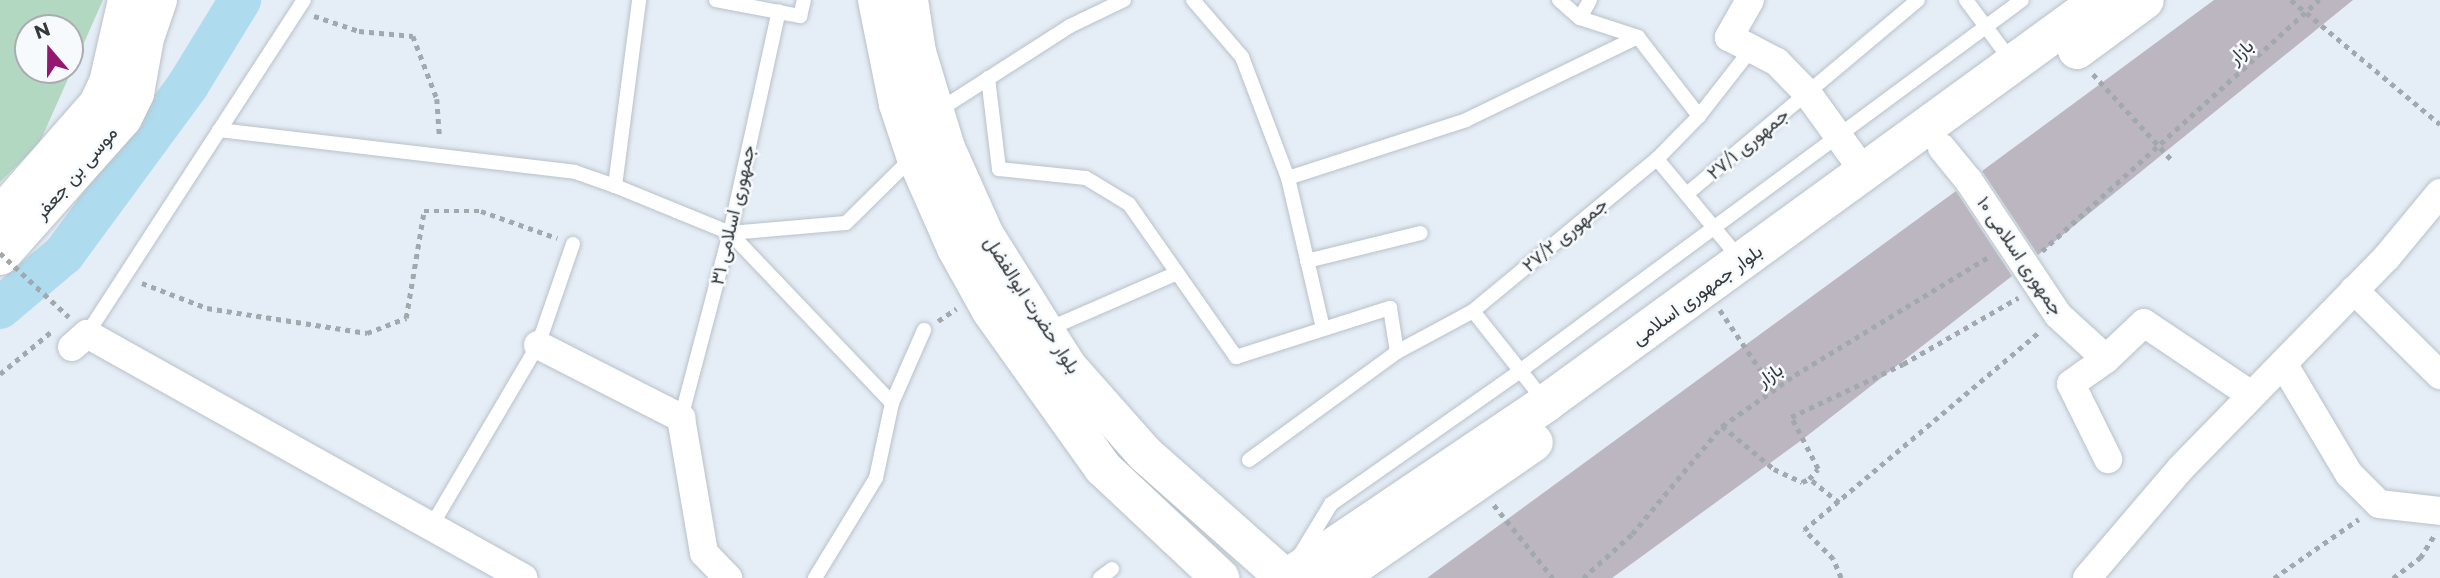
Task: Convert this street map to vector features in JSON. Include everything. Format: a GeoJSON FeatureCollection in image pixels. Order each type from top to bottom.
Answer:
{"type":"FeatureCollection","features":[{"type":"Feature","properties":{"kind":"main road","name":"موسی بن جعفر"},"geometry":{"type":"LineString","coordinates":[[0,216],[99,104],[108,83],[127,0]]}},
{"type":"Feature","properties":{"kind":"main road","name":"موسی بن جعفر"},"geometry":{"type":"LineString","coordinates":[[0,255],[122,118],[135,93],[145,38],[158,0]]}},
{"type":"Feature","properties":{"kind":"main road","name":"بلوار حضرت ابوالفضل"},"geometry":{"type":"LineString","coordinates":[[877,0],[898,104],[915,155],[981,293],[1049,398],[1103,468],[1220,578]]}},
{"type":"Feature","properties":{"kind":"main road","name":"بلوار حضرت ابوالفضل"},"geometry":{"type":"LineString","coordinates":[[909,0],[916,52],[946,148],[985,235],[1068,367],[1145,454],[1286,578]]}},
{"type":"Feature","properties":{"kind":"main road","name":"بلوار جمهوری اسلامی"},"geometry":{"type":"LineString","coordinates":[[1286,578],[1546,403],[2100,0]]}},
{"type":"Feature","properties":{"kind":"main road","name":"بلوار جمهوری اسلامی"},"geometry":{"type":"LineString","coordinates":[[1337,578],[1410,530],[1720,310],[2145,0]]}},
{"type":"Feature","properties":{"kind":"main road"},"geometry":{"type":"LineString","coordinates":[[1385,578],[1410,530]]}},
{"type":"Feature","properties":{"kind":"street"},"geometry":{"type":"LineString","coordinates":[[1750,0],[1741,42],[1777,62],[1808,94],[1865,173]]}},
{"type":"Feature","properties":{"kind":"street","name":"جمهوری اسلامی ۱۰"},"geometry":{"type":"LineString","coordinates":[[1942,148],[2058,316],[2106,359]]}},
{"type":"Feature","properties":{"kind":"street"},"geometry":{"type":"LineString","coordinates":[[2087,578],[2250,395],[2284,365],[2440,193]]}},
{"type":"Feature","properties":{"kind":"street"},"geometry":{"type":"LineString","coordinates":[[2354,290],[2440,375]]}},
{"type":"Feature","properties":{"kind":"street"},"geometry":{"type":"LineString","coordinates":[[2108,459],[2071,384],[2106,359],[2144,323],[2250,395]]}},
{"type":"Feature","properties":{"kind":"street"},"geometry":{"type":"LineString","coordinates":[[70,332],[432,525],[523,578]]}},
{"type":"Feature","properties":{"kind":"street"},"geometry":{"type":"LineString","coordinates":[[538,345],[681,418]]}},
{"type":"Feature","properties":{"kind":"street"},"geometry":{"type":"LineString","coordinates":[[2284,365],[2349,474],[2379,505],[2440,511]]}},
{"type":"Feature","properties":{"kind":"street","name":"جمهوری اسلامی ۳۱"},"geometry":{"type":"LineString","coordinates":[[681,418],[704,553],[728,578]]}},
{"type":"Feature","properties":{"kind":"lane"},"geometry":{"type":"LineString","coordinates":[[615,186],[639,0]]}},
{"type":"Feature","properties":{"kind":"lane"},"geometry":{"type":"LineString","coordinates":[[716,0],[800,16],[804,0]]}},
{"type":"Feature","properties":{"kind":"lane"},"geometry":{"type":"LineString","coordinates":[[935,113],[1070,26],[1124,0]]}},
{"type":"Feature","properties":{"kind":"lane"},"geometry":{"type":"LineString","coordinates":[[1193,0],[1242,57],[1288,178],[1323,329]]}},
{"type":"Feature","properties":{"kind":"lane"},"geometry":{"type":"LineString","coordinates":[[1559,0],[1580,18],[1638,37],[1699,116]]}},
{"type":"Feature","properties":{"kind":"lane"},"geometry":{"type":"LineString","coordinates":[[1580,18],[1590,0]]}},
{"type":"Feature","properties":{"kind":"lane","name":"جمهوری ۲۷/۱"},"geometry":{"type":"LineString","coordinates":[[1688,193],[1918,0]]}},
{"type":"Feature","properties":{"kind":"lane"},"geometry":{"type":"LineString","coordinates":[[1966,0],[2013,64]]}},
{"type":"Feature","properties":{"kind":"lane"},"geometry":{"type":"LineString","coordinates":[[1286,578],[1331,504],[1520,371],[1836,133],[2022,0]]}},
{"type":"Feature","properties":{"kind":"lane"},"geometry":{"type":"LineString","coordinates":[[70,332],[125,276],[301,5]]}},
{"type":"Feature","properties":{"kind":"lane","name":"جمهوری اسلامی ۳۱"},"geometry":{"type":"LineString","coordinates":[[681,418],[730,233],[779,12]]}},
{"type":"Feature","properties":{"kind":"lane"},"geometry":{"type":"LineString","coordinates":[[1288,178],[1466,120],[1638,37]]}},
{"type":"Feature","properties":{"kind":"lane","name":"جمهوری ۲۷/۲"},"geometry":{"type":"LineString","coordinates":[[1249,460],[1397,352],[1473,311],[1657,159],[1699,116],[1741,42]]}},
{"type":"Feature","properties":{"kind":"lane"},"geometry":{"type":"LineString","coordinates":[[988,78],[999,169],[1086,178],[1129,204],[1236,357],[1390,308],[1397,352]]}},
{"type":"Feature","properties":{"kind":"lane"},"geometry":{"type":"LineString","coordinates":[[219,130],[575,172],[615,186],[730,233],[892,403]]}},
{"type":"Feature","properties":{"kind":"lane"},"geometry":{"type":"LineString","coordinates":[[730,233],[846,223],[915,155]]}},
{"type":"Feature","properties":{"kind":"lane"},"geometry":{"type":"LineString","coordinates":[[1657,159],[1743,262]]}},
{"type":"Feature","properties":{"kind":"lane"},"geometry":{"type":"LineString","coordinates":[[1307,261],[1421,233]]}},
{"type":"Feature","properties":{"kind":"lane"},"geometry":{"type":"LineString","coordinates":[[432,525],[538,345],[573,244]]}},
{"type":"Feature","properties":{"kind":"lane"},"geometry":{"type":"LineString","coordinates":[[1045,331],[1177,273]]}},
{"type":"Feature","properties":{"kind":"lane"},"geometry":{"type":"LineString","coordinates":[[1473,311],[1546,403]]}},
{"type":"Feature","properties":{"kind":"lane"},"geometry":{"type":"LineString","coordinates":[[816,578],[876,478],[892,403],[924,330]]}},
{"type":"Feature","properties":{"kind":"path"},"geometry":{"type":"LineString","coordinates":[[2291,0],[2440,124]]}},
{"type":"Feature","properties":{"kind":"path","name":"بازار"},"geometry":{"type":"LineString","coordinates":[[1583,578],[1632,534],[1722,426],[1774,390],[2025,265],[2160,147],[2319,0]]}},
{"type":"Feature","properties":{"kind":"path"},"geometry":{"type":"LineString","coordinates":[[301,5],[359,31],[413,36],[437,99],[442,156]]}},
{"type":"Feature","properties":{"kind":"path"},"geometry":{"type":"LineString","coordinates":[[2072,54],[2171,159]]}},
{"type":"Feature","properties":{"kind":"path"},"geometry":{"type":"LineString","coordinates":[[125,276],[207,308],[366,334],[406,318],[424,211],[481,211],[573,244]]}},
{"type":"Feature","properties":{"kind":"path"},"geometry":{"type":"LineString","coordinates":[[0,255],[70,332],[0,374]]}},
{"type":"Feature","properties":{"kind":"path"},"geometry":{"type":"LineString","coordinates":[[1722,426],[1774,469],[1802,482],[1809,479],[1818,469],[1791,417],[1903,364],[2025,265]]}},
{"type":"Feature","properties":{"kind":"path"},"geometry":{"type":"LineString","coordinates":[[924,330],[981,293]]}},
{"type":"Feature","properties":{"kind":"path"},"geometry":{"type":"LineString","coordinates":[[1720,310],[1774,390]]}},
{"type":"Feature","properties":{"kind":"path"},"geometry":{"type":"LineString","coordinates":[[1840,578],[1833,559],[1804,530],[2058,316]]}},
{"type":"Feature","properties":{"kind":"path"},"geometry":{"type":"LineString","coordinates":[[1809,479],[1839,503]]}},
{"type":"Feature","properties":{"kind":"path"},"geometry":{"type":"LineString","coordinates":[[1476,483],[1553,578]]}},
{"type":"Feature","properties":{"kind":"path"},"geometry":{"type":"LineString","coordinates":[[2274,578],[2379,505]]}},
{"type":"Feature","properties":{"kind":"path"},"geometry":{"type":"LineString","coordinates":[[2393,578],[2420,558],[2440,525]]}},
{"type":"Feature","properties":{"kind":"green space"},"geometry":{"type":"Polygon","coordinates":[[[0,0],[103,0],[84,43],[84,14],[14,14],[14,84],[66,84],[39,144],[0,182],[0,0]]]}},
{"type":"Feature","properties":{"kind":"building"},"geometry":{"type":"Polygon","coordinates":[[[2214,0],[2353,0],[2038,255],[1982,171],[2214,0]]]}},
{"type":"Feature","properties":{"kind":"building"},"geometry":{"type":"Polygon","coordinates":[[[1956,191],[2012,276],[1803,439],[1612,578],[1427,578],[1956,191]]]}},
{"type":"Feature","properties":{"kind":"waterway"},"geometry":{"type":"LineString","coordinates":[[0,308],[64,254],[188,85],[240,0]]}}]}
